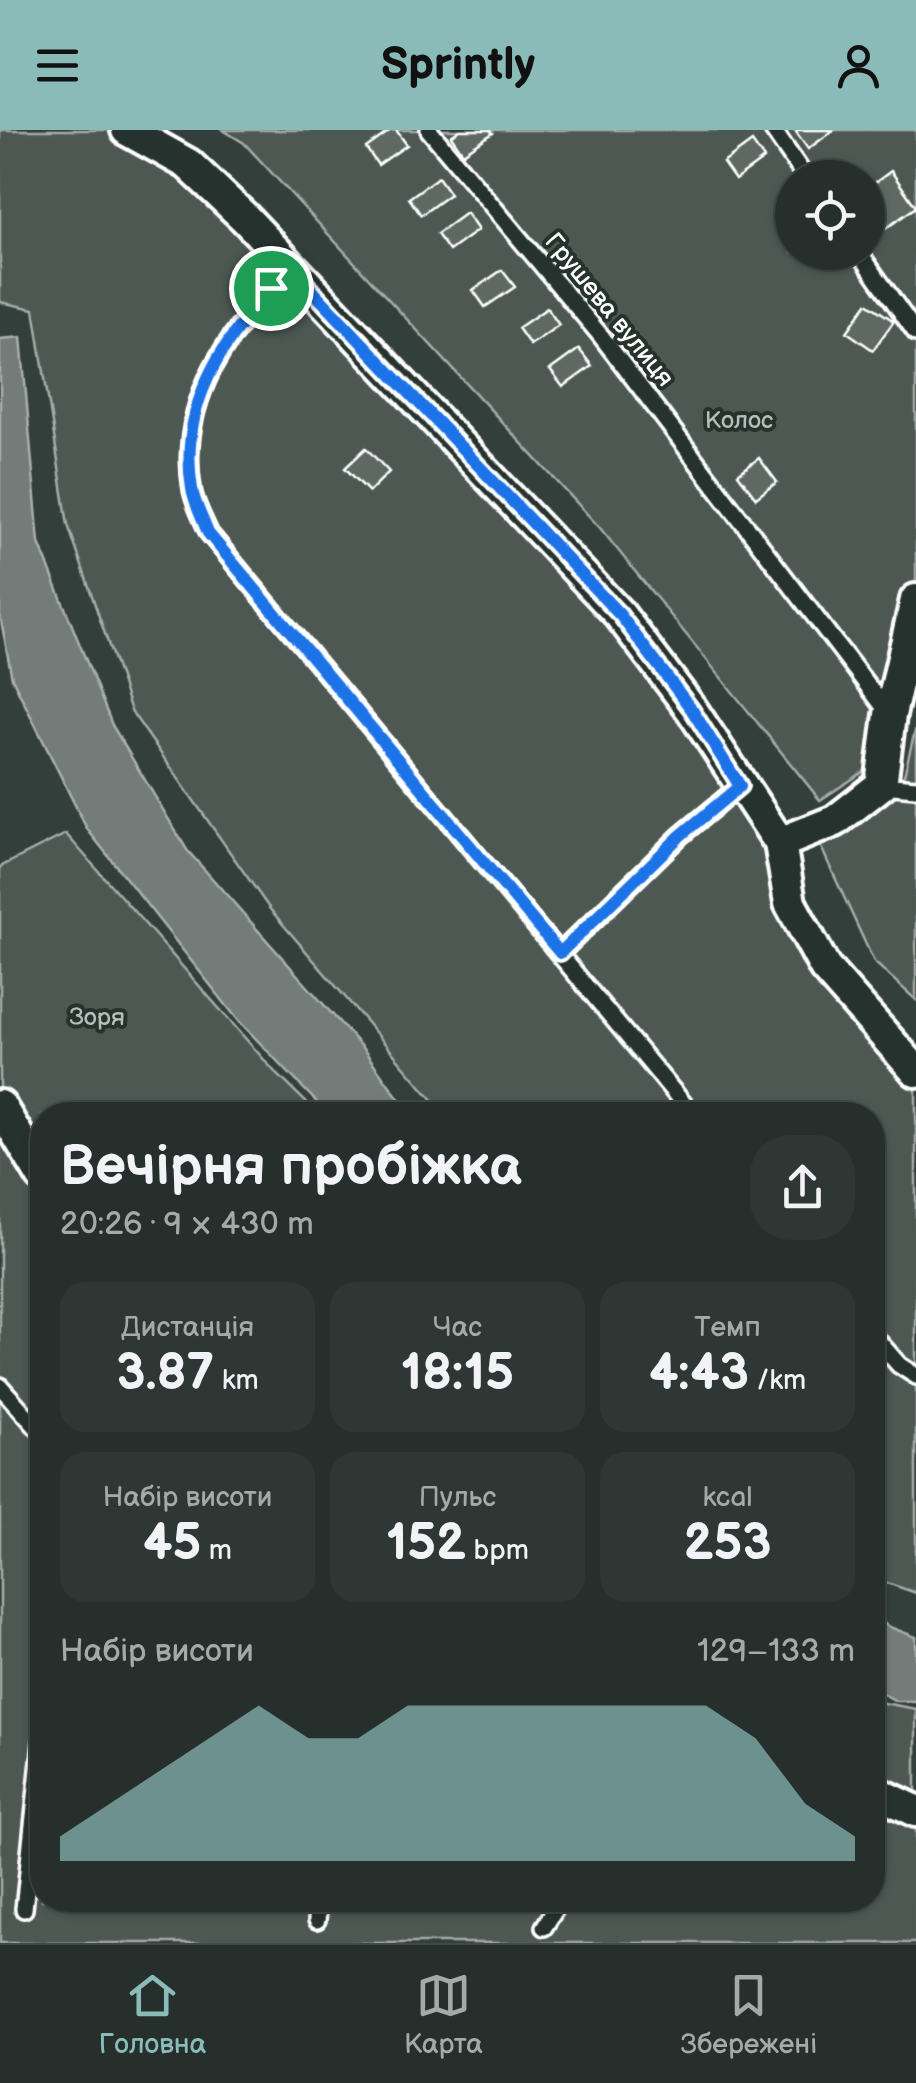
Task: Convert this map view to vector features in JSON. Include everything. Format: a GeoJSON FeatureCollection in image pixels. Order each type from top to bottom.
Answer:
{"type":"FeatureCollection","features":[{"type":"Feature","properties":{"kind":"street"},"geometry":{"type":"LineString","coordinates":[[127,130],[188,164],[244,216],[620,615],[692,710],[780,843],[790,903],[825,968],[916,1072]]}},
{"type":"Feature","properties":{"kind":"street"},"geometry":{"type":"LineString","coordinates":[[780,843],[835,821],[881,784],[890,715],[916,600]]}},
{"type":"Feature","properties":{"kind":"street"},"geometry":{"type":"LineString","coordinates":[[0,1106],[30,1156]]}},
{"type":"Feature","properties":{"kind":"street"},"geometry":{"type":"LineString","coordinates":[[885,1796],[916,1811]]}},
{"type":"Feature","properties":{"kind":"lane","name":"Грушева вулиця"},"geometry":{"type":"LineString","coordinates":[[429,130],[600,336],[890,715]]}},
{"type":"Feature","properties":{"kind":"lane"},"geometry":{"type":"LineString","coordinates":[[773,130],[794,160]]}},
{"type":"Feature","properties":{"kind":"lane"},"geometry":{"type":"LineString","coordinates":[[292,269],[232,336],[211,367],[196,404],[190,453],[192,491],[208,533],[682,1102]]}},
{"type":"Feature","properties":{"kind":"lane"},"geometry":{"type":"LineString","coordinates":[[872,270],[916,333]]}},
{"type":"Feature","properties":{"kind":"lane"},"geometry":{"type":"LineString","coordinates":[[881,784],[916,788]]}},
{"type":"Feature","properties":{"kind":"lane"},"geometry":{"type":"LineString","coordinates":[[560,953],[680,836],[740,786]]}},
{"type":"Feature","properties":{"kind":"lane"},"geometry":{"type":"LineString","coordinates":[[885,1350],[898,1365],[916,1376]]}},
{"type":"Feature","properties":{"kind":"lane"},"geometry":{"type":"LineString","coordinates":[[0,1386],[30,1420]]}},
{"type":"Feature","properties":{"kind":"lane"},"geometry":{"type":"LineString","coordinates":[[24,1909],[30,1853]]}},
{"type":"Feature","properties":{"kind":"lane"},"geometry":{"type":"LineString","coordinates":[[317,1912],[317,1920]]}},
{"type":"Feature","properties":{"kind":"lane"},"geometry":{"type":"LineString","coordinates":[[544,1927],[553,1912]]}},
{"type":"Feature","properties":{"kind":"green space"},"geometry":{"type":"Polygon","coordinates":[[[0,130],[106,130],[259,218],[589,577],[828,952],[916,1063],[916,1593],[885,1582],[885,1102],[435,1102],[269,908],[131,711],[68,525],[34,309],[0,302],[0,130]]]}},
{"type":"Feature","properties":{"kind":"green space","name":"Колос"},"geometry":{"type":"Polygon","coordinates":[[[223,130],[916,130],[916,597],[874,765],[820,800],[600,528],[244,143],[223,130]]]}},
{"type":"Feature","properties":{"kind":"green space"},"geometry":{"type":"Polygon","coordinates":[[[916,727],[916,1000],[874,962],[820,845],[900,791],[916,727]]]}},
{"type":"Feature","properties":{"kind":"green space","name":"Зоря"},"geometry":{"type":"Polygon","coordinates":[[[66,834],[306,1102],[30,1102],[30,1912],[885,1912],[885,1703],[916,1709],[916,1943],[0,1943],[0,867],[66,834]]]}},
{"type":"Feature","properties":{"kind":"shaded area"},"geometry":{"type":"Polygon","coordinates":[[[21,337],[39,543],[112,725],[187,850],[364,1050],[402,1102],[317,1102],[238,1020],[87,829],[12,678],[0,615],[0,339],[21,337]]]}},
{"type":"Feature","properties":{"kind":"shaded area"},"geometry":{"type":"Polygon","coordinates":[[[885,1624],[916,1637],[916,1701],[896,1701],[885,1695],[885,1624]]]}},
{"type":"Feature","properties":{"kind":"building"},"geometry":{"type":"Polygon","coordinates":[[[396,130],[407,145],[378,165],[366,148],[396,130]]]}},
{"type":"Feature","properties":{"kind":"building"},"geometry":{"type":"Polygon","coordinates":[[[460,130],[493,133],[463,153],[451,136],[460,130]]]}},
{"type":"Feature","properties":{"kind":"building"},"geometry":{"type":"Polygon","coordinates":[[[798,130],[834,130],[808,149],[798,130]]]}},
{"type":"Feature","properties":{"kind":"building"},"geometry":{"type":"Polygon","coordinates":[[[752,142],[764,159],[735,180],[723,163],[752,142]]]}},
{"type":"Feature","properties":{"kind":"building"},"geometry":{"type":"Polygon","coordinates":[[[891,171],[916,207],[885,229],[885,175],[891,171]]]}},
{"type":"Feature","properties":{"kind":"building"},"geometry":{"type":"Polygon","coordinates":[[[438,177],[450,194],[421,215],[409,198],[438,177]]]}},
{"type":"Feature","properties":{"kind":"building"},"geometry":{"type":"Polygon","coordinates":[[[466,213],[478,230],[449,251],[437,234],[466,213]]]}},
{"type":"Feature","properties":{"kind":"building"},"geometry":{"type":"Polygon","coordinates":[[[502,270],[515,287],[485,307],[473,290],[502,270]]]}},
{"type":"Feature","properties":{"kind":"building"},"geometry":{"type":"Polygon","coordinates":[[[867,303],[894,321],[873,350],[847,332],[867,303]]]}},
{"type":"Feature","properties":{"kind":"building"},"geometry":{"type":"Polygon","coordinates":[[[547,308],[559,325],[530,345],[518,328],[547,308]]]}},
{"type":"Feature","properties":{"kind":"building"},"geometry":{"type":"Polygon","coordinates":[[[579,349],[592,366],[563,387],[550,370],[579,349]]]}},
{"type":"Feature","properties":{"kind":"building"},"geometry":{"type":"Polygon","coordinates":[[[366,448],[389,472],[369,492],[345,468],[366,448]]]}},
{"type":"Feature","properties":{"kind":"building"},"geometry":{"type":"Polygon","coordinates":[[[759,458],[777,482],[756,498],[738,474],[759,458]]]}},
{"type":"Feature","properties":{"kind":"route"},"geometry":{"type":"LineString","coordinates":[[292,269],[620,615],[692,710],[740,786],[680,836],[560,953],[208,533],[192,491],[190,453],[196,404],[211,367],[271,288],[292,269]]}}]}
